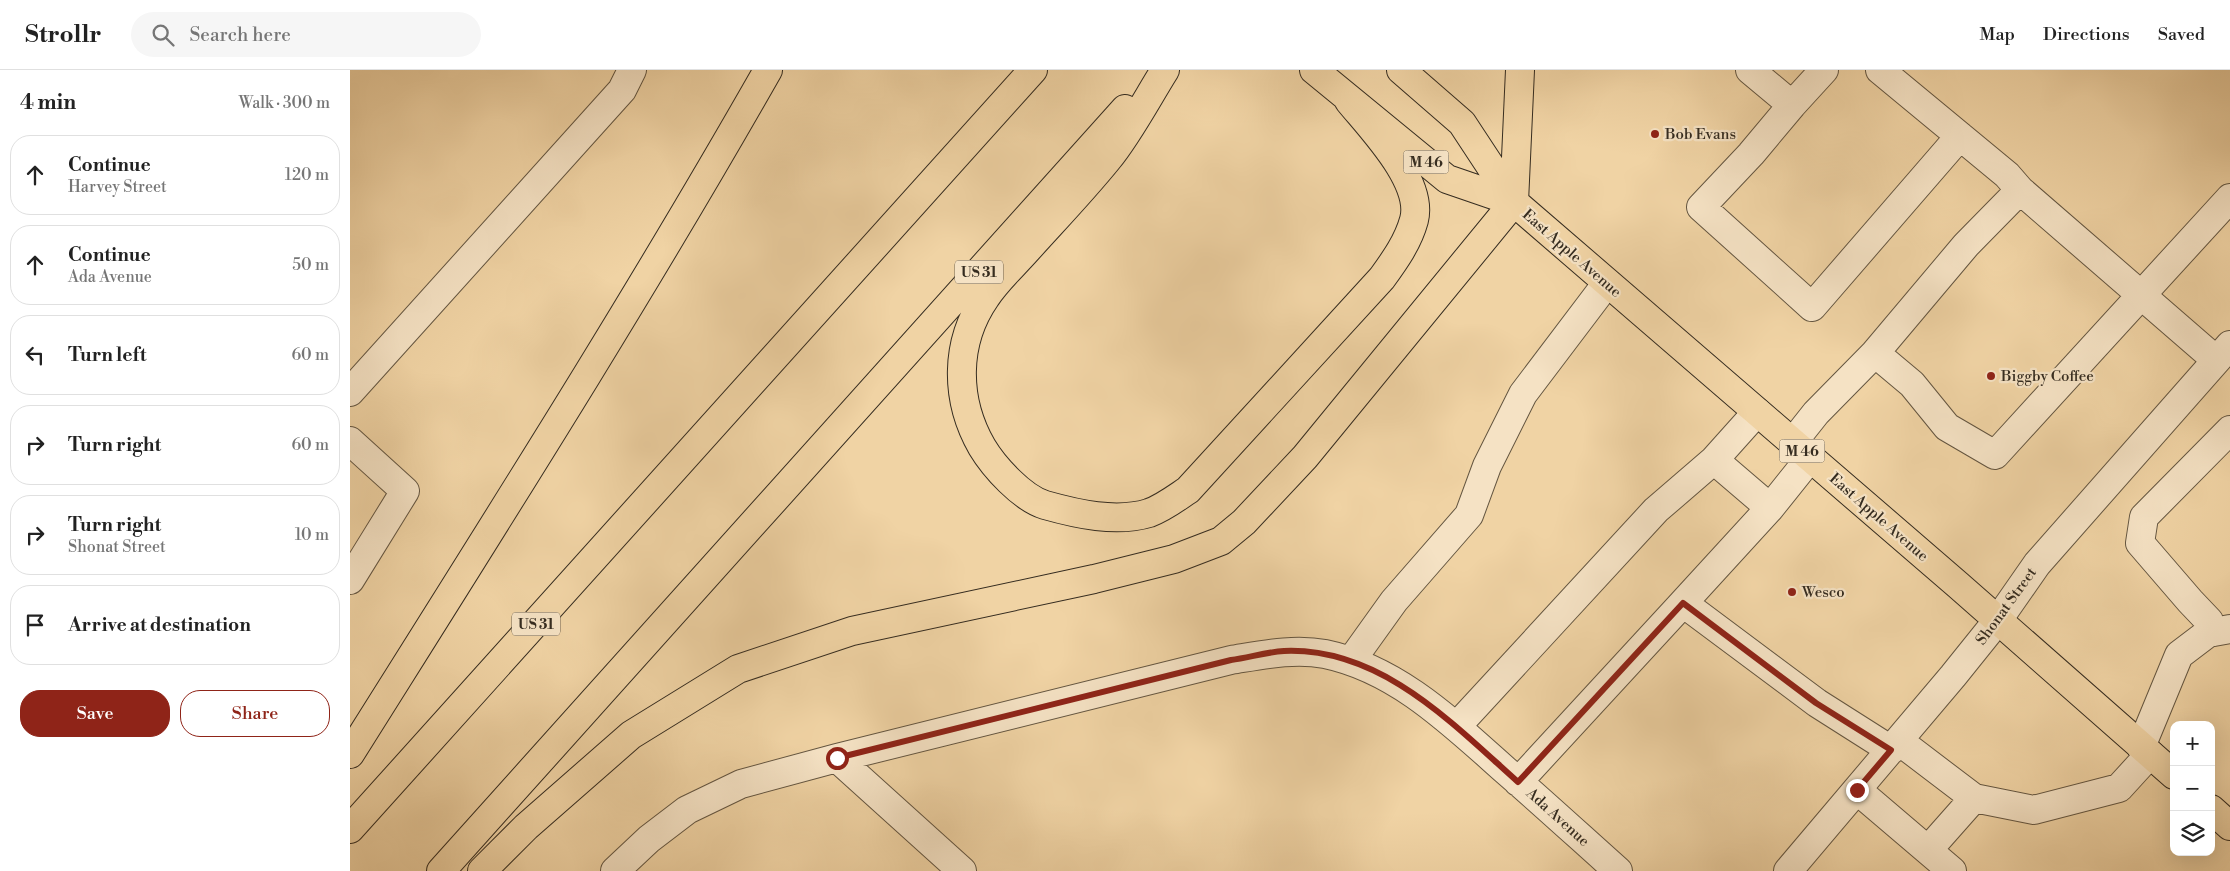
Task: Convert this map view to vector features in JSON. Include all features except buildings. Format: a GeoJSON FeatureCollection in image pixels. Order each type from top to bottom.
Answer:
{"type":"FeatureCollection","features":[{"type":"Feature","properties":{"kind":"highway"},"geometry":{"type":"LineString","coordinates":[[350,754],[503,510],[725,146],[768,70]]}},
{"type":"Feature","properties":{"kind":"highway","name":"US 31"},"geometry":{"type":"LineString","coordinates":[[350,829],[1033,70]]}},
{"type":"Feature","properties":{"kind":"highway","name":"US 31"},"geometry":{"type":"LineString","coordinates":[[441,871],[1160,70]]}},
{"type":"Feature","properties":{"kind":"highway"},"geometry":{"type":"LineString","coordinates":[[1165,70],[1110,157],[986,298],[970,328],[962,365],[962,396],[971,428],[988,458],[1013,484],[1040,503],[1080,515],[1115,517],[1148,513],[1172,501],[1188,490],[1382,278],[1402,248],[1414,218],[1413,197],[1402,169],[1349,101]]}},
{"type":"Feature","properties":{"kind":"highway","name":"East Apple Avenue"},"geometry":{"type":"LineString","coordinates":[[1314,70],[1349,101],[1447,179],[1514,202]]}},
{"type":"Feature","properties":{"kind":"highway","name":"East Apple Avenue"},"geometry":{"type":"LineString","coordinates":[[1401,70],[1462,123],[1514,202],[1998,620],[2170,772]]}},
{"type":"Feature","properties":{"kind":"highway"},"geometry":{"type":"LineString","coordinates":[[482,871],[526,827],[631,735],[738,669],[852,630],[1103,577],[1174,560],[1221,541],[1244,522],[1305,457],[1514,202],[1520,70]]}},
{"type":"Feature","properties":{"kind":"highway"},"geometry":{"type":"LineString","coordinates":[[2213,811],[2230,826]]}},
{"type":"Feature","properties":{"kind":"street"},"geometry":{"type":"LineString","coordinates":[[350,392],[622,90],[632,70]]}},
{"type":"Feature","properties":{"kind":"street"},"geometry":{"type":"LineString","coordinates":[[1750,70],[1792,105]]}},
{"type":"Feature","properties":{"kind":"street"},"geometry":{"type":"LineString","coordinates":[[1824,70],[1701,206],[1812,307],[1960,136]]}},
{"type":"Feature","properties":{"kind":"street"},"geometry":{"type":"LineString","coordinates":[[1880,70],[2007,175],[2020,190],[2142,295],[2223,353]]}},
{"type":"Feature","properties":{"kind":"street"},"geometry":{"type":"LineString","coordinates":[[1518,782],[1770,508],[1802,450],[1816,413],[1874,353],[1966,245],[2020,190]]}},
{"type":"Feature","properties":{"kind":"street"},"geometry":{"type":"LineString","coordinates":[[1874,353],[1912,384],[1946,427],[1995,455],[2230,198]]}},
{"type":"Feature","properties":{"kind":"street"},"geometry":{"type":"LineString","coordinates":[[1351,661],[1394,601],[1469,515],[1487,466],[1523,394],[1606,282]]}},
{"type":"Feature","properties":{"kind":"street","name":"Shonat Street"},"geometry":{"type":"LineString","coordinates":[[1788,871],[1998,620],[2037,564],[2223,353]]}},
{"type":"Feature","properties":{"kind":"street"},"geometry":{"type":"LineString","coordinates":[[1456,727],[1656,510],[1714,460],[1758,412]]}},
{"type":"Feature","properties":{"kind":"street"},"geometry":{"type":"LineString","coordinates":[[2222,631],[2209,621],[2190,601],[2140,542],[2144,517],[2230,430]]}},
{"type":"Feature","properties":{"kind":"street"},"geometry":{"type":"LineString","coordinates":[[350,441],[406,491],[350,580]]}},
{"type":"Feature","properties":{"kind":"street"},"geometry":{"type":"LineString","coordinates":[[1714,460],[1770,508]]}},
{"type":"Feature","properties":{"kind":"street"},"geometry":{"type":"LineString","coordinates":[[1683,603],[1816,703],[1895,745],[1974,798],[2034,810],[2119,788],[2146,750],[2179,655],[2208,633],[2222,631]]}},
{"type":"Feature","properties":{"kind":"street","name":"Ada Avenue"},"geometry":{"type":"LineString","coordinates":[[615,871],[649,839],[687,810],[741,784],[837,758],[1231,660],[1284,651],[1323,654],[1351,661],[1391,678],[1456,727],[1618,871]]}},
{"type":"Feature","properties":{"kind":"street"},"geometry":{"type":"LineString","coordinates":[[837,758],[962,871]]}},
{"type":"Feature","properties":{"kind":"street"},"geometry":{"type":"LineString","coordinates":[[1857,790],[1952,871]]}},
{"type":"Feature","properties":{"kind":"street"},"geometry":{"type":"LineString","coordinates":[[1928,850],[1974,798]]}},
{"type":"Feature","properties":{"kind":"place","name":"Bob Evans"},"geometry":{"type":"Point","coordinates":[1655,134]}},
{"type":"Feature","properties":{"kind":"place","name":"Biggby Coffee"},"geometry":{"type":"Point","coordinates":[1991,376]}},
{"type":"Feature","properties":{"kind":"place","name":"Wesco"},"geometry":{"type":"Point","coordinates":[1792,592]}},
{"type":"Feature","properties":{"kind":"route"},"geometry":{"type":"LineString","coordinates":[[837,758],[1109,692],[1231,660],[1284,651],[1323,654],[1351,661],[1391,678],[1456,727],[1518,782],[1683,603],[1816,703],[1891,750],[1857,790]]}}]}
